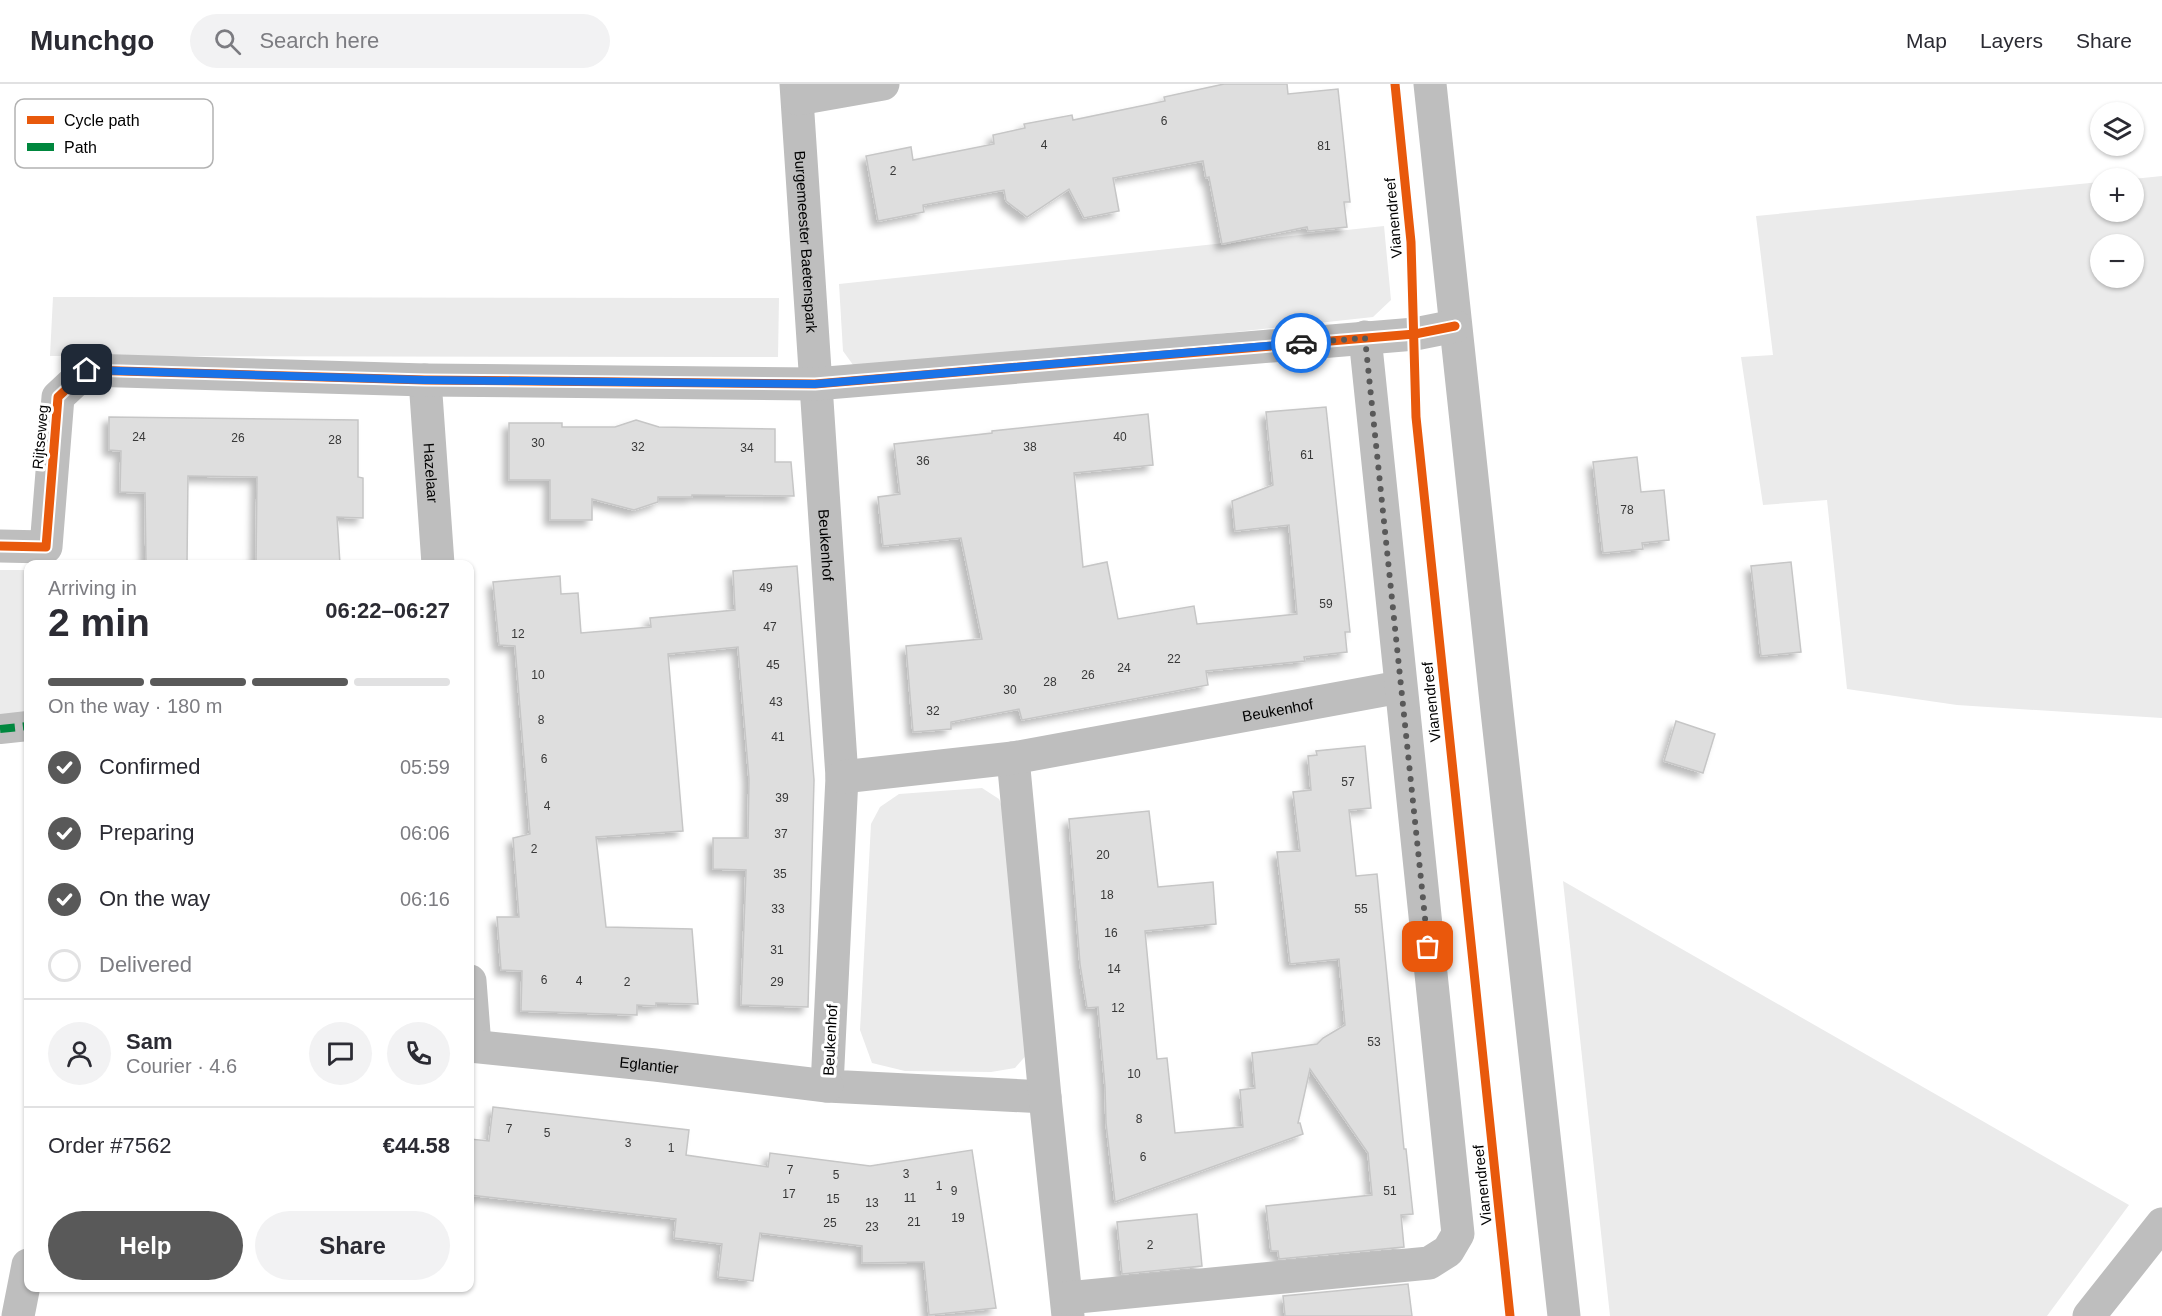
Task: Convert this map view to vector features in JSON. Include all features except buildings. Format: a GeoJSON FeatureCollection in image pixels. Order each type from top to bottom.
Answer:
{"type":"FeatureCollection","features":[{"type":"Feature","properties":{"kind":"street","name":"Burgemeester Baetenspark"},"geometry":{"type":"LineString","coordinates":[[815,384],[797,91],[883,84]]}},
{"type":"Feature","properties":{"kind":"street"},"geometry":{"type":"LineString","coordinates":[[1430,84],[1564,1316]]}},
{"type":"Feature","properties":{"kind":"street","name":"Rijtseweg"},"geometry":{"type":"LineString","coordinates":[[0,546],[47,555],[58,397],[87,370],[424,380],[815,384],[1415,334],[1455,326]]}},
{"type":"Feature","properties":{"kind":"street","name":"Vianendreef"},"geometry":{"type":"LineString","coordinates":[[1068,1307],[1429,1263],[1448,1251],[1458,1234],[1365,338]]}},
{"type":"Feature","properties":{"kind":"street","name":"Hazelaar"},"geometry":{"type":"LineString","coordinates":[[424,380],[438,560]]}},
{"type":"Feature","properties":{"kind":"street","name":"Beukenhof"},"geometry":{"type":"LineString","coordinates":[[815,384],[842,777],[827,1086],[1045,1096]]}},
{"type":"Feature","properties":{"kind":"street","name":"Beukenhof"},"geometry":{"type":"LineString","coordinates":[[842,777],[1013,758],[1400,687]]}},
{"type":"Feature","properties":{"kind":"street"},"geometry":{"type":"LineString","coordinates":[[0,729],[24,726]]}},
{"type":"Feature","properties":{"kind":"street"},"geometry":{"type":"LineString","coordinates":[[1013,758],[1045,1096],[1068,1307]]}},
{"type":"Feature","properties":{"kind":"street","name":"Eglantier"},"geometry":{"type":"LineString","coordinates":[[474,1046],[827,1086]]}},
{"type":"Feature","properties":{"kind":"street"},"geometry":{"type":"LineString","coordinates":[[2089,1316],[2162,1224]]}},
{"type":"Feature","properties":{"kind":"street"},"geometry":{"type":"LineString","coordinates":[[18,1316],[24,1285]]}},
{"type":"Feature","properties":{"kind":"shaded area"},"geometry":{"type":"Polygon","coordinates":[[[2162,176],[2162,718],[1957,705],[1847,689],[1827,500],[1763,505],[1741,357],[1773,355],[1756,216],[2090,183],[2090,222],[2144,222],[2144,178],[2162,176]]]}},
{"type":"Feature","properties":{"kind":"shaded area"},"geometry":{"type":"Polygon","coordinates":[[[1384,226],[1391,300],[1373,317],[867,372],[856,369],[843,351],[839,284],[1384,226]]]}},
{"type":"Feature","properties":{"kind":"shaded area"},"geometry":{"type":"Polygon","coordinates":[[[53,297],[779,298],[778,357],[50,356],[53,297]]]}},
{"type":"Feature","properties":{"kind":"shaded area"},"geometry":{"type":"Polygon","coordinates":[[[0,570],[24,570],[24,715],[0,717],[0,570]]]}},
{"type":"Feature","properties":{"kind":"shaded area"},"geometry":{"type":"Polygon","coordinates":[[[982,788],[999,799],[1011,827],[1030,1051],[1015,1068],[991,1072],[905,1071],[872,1063],[860,1030],[871,824],[880,807],[899,794],[982,788]]]}},
{"type":"Feature","properties":{"kind":"shaded area"},"geometry":{"type":"Polygon","coordinates":[[[1563,881],[2129,1205],[2047,1316],[1610,1316],[1563,881]]]}},
{"type":"Feature","properties":{"kind":"marked path"},"geometry":{"type":"LineString","coordinates":[[0,729],[24,726]]}},
{"type":"Feature","properties":{"kind":"cycle path"},"geometry":{"type":"LineString","coordinates":[[1395,84],[1411,242],[1416,417],[1510,1316]]}},
{"type":"Feature","properties":{"kind":"cycle path"},"geometry":{"type":"LineString","coordinates":[[0,546],[46,547],[58,397],[87,370],[425,380],[815,384],[1415,334],[1455,326]]}},
{"type":"Feature","properties":{"kind":"way so far"},"geometry":{"type":"LineString","coordinates":[[1301,343],[1365,338],[1428,947]]}},
{"type":"Feature","properties":{"kind":"route"},"geometry":{"type":"LineString","coordinates":[[87,370],[424,380],[815,384],[1301,343]]}}]}
